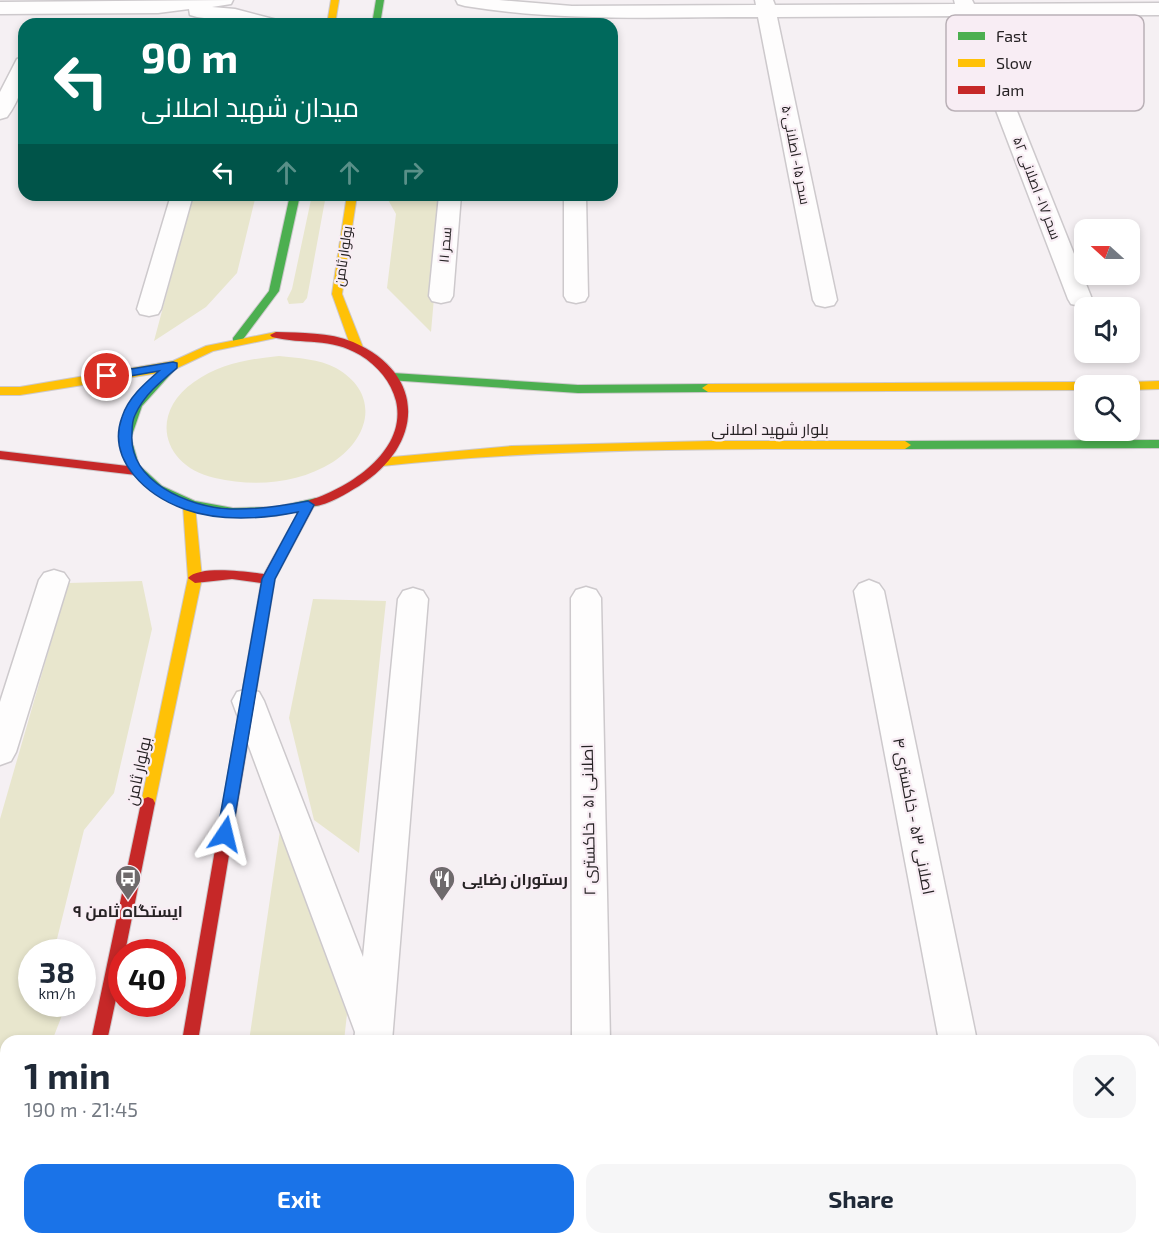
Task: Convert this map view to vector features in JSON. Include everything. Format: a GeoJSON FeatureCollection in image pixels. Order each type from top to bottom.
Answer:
{"type":"FeatureCollection","features":[{"type":"Feature","properties":{"kind":"main road"},"geometry":{"type":"LineString","coordinates":[[332,18],[335,0]]}},
{"type":"Feature","properties":{"kind":"main road"},"geometry":{"type":"LineString","coordinates":[[377,18],[380,0]]}},
{"type":"Feature","properties":{"kind":"main road"},"geometry":{"type":"LineString","coordinates":[[276,307],[274,291],[294,201]]}},
{"type":"Feature","properties":{"kind":"main road","name":"بولوار ثامن"},"geometry":{"type":"LineString","coordinates":[[351,201],[337,294],[358,350]]}},
{"type":"Feature","properties":{"kind":"main road"},"geometry":{"type":"LineString","coordinates":[[237,340],[274,291]]}},
{"type":"Feature","properties":{"kind":"main road"},"geometry":{"type":"LineString","coordinates":[[329,308],[337,294]]}},
{"type":"Feature","properties":{"kind":"main road"},"geometry":{"type":"LineString","coordinates":[[286,319],[295,324],[311,324]]}},
{"type":"Feature","properties":{"kind":"main road"},"geometry":{"type":"LineString","coordinates":[[276,335],[322,338],[358,350],[393,377],[403,396],[403,428],[382,462],[347,489],[308,505],[272,513],[229,514],[189,506],[159,493],[136,471],[125,446],[127,417],[143,390],[173,365],[200,351],[237,340],[276,335]]}},
{"type":"Feature","properties":{"kind":"main road"},"geometry":{"type":"LineString","coordinates":[[0,391],[20,391],[173,365]]}},
{"type":"Feature","properties":{"kind":"main road"},"geometry":{"type":"LineString","coordinates":[[393,377],[578,389],[1074,386]]}},
{"type":"Feature","properties":{"kind":"main road"},"geometry":{"type":"LineString","coordinates":[[1140,386],[1159,385]]}},
{"type":"Feature","properties":{"kind":"main road","name":"بلوار شهید اصلانی"},"geometry":{"type":"LineString","coordinates":[[382,462],[432,456],[585,447],[1159,444]]}},
{"type":"Feature","properties":{"kind":"main road"},"geometry":{"type":"LineString","coordinates":[[0,454],[136,471]]}},
{"type":"Feature","properties":{"kind":"main road"},"geometry":{"type":"LineString","coordinates":[[191,1035],[268,579],[308,505]]}},
{"type":"Feature","properties":{"kind":"main road","name":"بولوار ثامن"},"geometry":{"type":"LineString","coordinates":[[100,1035],[195,578],[189,506]]}},
{"type":"Feature","properties":{"kind":"main road"},"geometry":{"type":"LineString","coordinates":[[195,578],[229,572],[246,573],[268,579]]}},
{"type":"Feature","properties":{"kind":"street"},"geometry":{"type":"LineString","coordinates":[[0,8],[49,11],[158,7],[224,0]]}},
{"type":"Feature","properties":{"kind":"street"},"geometry":{"type":"LineString","coordinates":[[466,0],[507,7],[572,12]]}},
{"type":"Feature","properties":{"kind":"street"},"geometry":{"type":"LineString","coordinates":[[522,18],[572,12],[765,5],[965,5],[1154,10]]}},
{"type":"Feature","properties":{"kind":"street","name":"سحر ۱۵- اصلانی۵۰"},"geometry":{"type":"LineString","coordinates":[[765,5],[825,300]]}},
{"type":"Feature","properties":{"kind":"street"},"geometry":{"type":"LineString","coordinates":[[158,7],[247,18]]}},
{"type":"Feature","properties":{"kind":"street"},"geometry":{"type":"LineString","coordinates":[[0,113],[18,76]]}},
{"type":"Feature","properties":{"kind":"street","name":"سحر ۱۷- اصلانی ۵۲"},"geometry":{"type":"LineString","coordinates":[[1006,111],[1079,297]]}},
{"type":"Feature","properties":{"kind":"street"},"geometry":{"type":"LineString","coordinates":[[149,309],[180,201]]}},
{"type":"Feature","properties":{"kind":"street","name":"سحر ۱۱"},"geometry":{"type":"LineString","coordinates":[[441,296],[449,201]]}},
{"type":"Feature","properties":{"kind":"street"},"geometry":{"type":"LineString","coordinates":[[575,201],[576,296]]}},
{"type":"Feature","properties":{"kind":"street"},"geometry":{"type":"LineString","coordinates":[[0,752],[54,580]]}},
{"type":"Feature","properties":{"kind":"street","name":"اصلانی ۵۳ - خاکستری ۴"},"geometry":{"type":"LineString","coordinates":[[869,591],[957,1035]]}},
{"type":"Feature","properties":{"kind":"street","name":"اصلانی ۵۱ - خاکستری ۲"},"geometry":{"type":"LineString","coordinates":[[586,598],[591,1035]]}},
{"type":"Feature","properties":{"kind":"street"},"geometry":{"type":"LineString","coordinates":[[373,1035],[413,599]]}},
{"type":"Feature","properties":{"kind":"street"},"geometry":{"type":"LineString","coordinates":[[248,701],[372,1035]]}},
{"type":"Feature","properties":{"kind":"shaded area"},"geometry":{"type":"Polygon","coordinates":[[[191,201],[255,201],[237,273],[206,307],[154,341],[191,201]]]}},
{"type":"Feature","properties":{"kind":"shaded area"},"geometry":{"type":"Polygon","coordinates":[[[311,201],[325,201],[307,298],[303,303],[289,304],[287,299],[292,289],[311,201]]]}},
{"type":"Feature","properties":{"kind":"shaded area"},"geometry":{"type":"Polygon","coordinates":[[[389,201],[442,201],[431,332],[387,288],[396,214],[389,201]]]}},
{"type":"Feature","properties":{"kind":"shaded area"},"geometry":{"type":"Polygon","coordinates":[[[279,356],[308,359],[329,365],[350,378],[359,390],[364,402],[365,415],[356,440],[346,452],[333,462],[305,475],[276,482],[260,483],[215,478],[197,472],[183,463],[173,451],[168,438],[167,424],[171,409],[180,395],[194,382],[224,367],[279,356]]]}},
{"type":"Feature","properties":{"kind":"shaded area"},"geometry":{"type":"Polygon","coordinates":[[[142,581],[152,629],[114,793],[84,830],[57,939],[18,939],[18,1017],[61,1017],[54,1035],[0,1035],[0,819],[68,583],[142,581]]]}},
{"type":"Feature","properties":{"kind":"shaded area"},"geometry":{"type":"Polygon","coordinates":[[[313,599],[386,601],[359,853],[314,820],[289,718],[313,599]]]}},
{"type":"Feature","properties":{"kind":"shaded area"},"geometry":{"type":"Polygon","coordinates":[[[280,831],[347,1014],[345,1035],[250,1035],[280,831]]]}},
{"type":"Feature","properties":{"kind":"traffic: fast"},"geometry":{"type":"LineString","coordinates":[[377,18],[380,0]]}},
{"type":"Feature","properties":{"kind":"traffic: fast"},"geometry":{"type":"LineString","coordinates":[[237,340],[274,291],[294,201]]}},
{"type":"Feature","properties":{"kind":"traffic: fast"},"geometry":{"type":"LineString","coordinates":[[171,367],[136,405],[125,438],[134,467],[158,489],[192,504],[233,512],[276,512],[316,502]]}},
{"type":"Feature","properties":{"kind":"traffic: fast"},"geometry":{"type":"LineString","coordinates":[[393,377],[578,389],[708,388]]}},
{"type":"Feature","properties":{"kind":"traffic: fast"},"geometry":{"type":"LineString","coordinates":[[905,445],[1159,444]]}},
{"type":"Feature","properties":{"kind":"traffic: slow"},"geometry":{"type":"LineString","coordinates":[[332,18],[335,0]]}},
{"type":"Feature","properties":{"kind":"traffic: slow"},"geometry":{"type":"LineString","coordinates":[[351,201],[337,294],[358,350]]}},
{"type":"Feature","properties":{"kind":"traffic: slow"},"geometry":{"type":"LineString","coordinates":[[171,367],[210,348],[276,335]]}},
{"type":"Feature","properties":{"kind":"traffic: slow"},"geometry":{"type":"LineString","coordinates":[[0,391],[20,391],[173,365]]}},
{"type":"Feature","properties":{"kind":"traffic: slow"},"geometry":{"type":"LineString","coordinates":[[1140,386],[1159,385]]}},
{"type":"Feature","properties":{"kind":"traffic: slow"},"geometry":{"type":"LineString","coordinates":[[708,388],[1074,386]]}},
{"type":"Feature","properties":{"kind":"traffic: slow"},"geometry":{"type":"LineString","coordinates":[[382,462],[512,450],[578,447],[905,445]]}},
{"type":"Feature","properties":{"kind":"traffic: slow"},"geometry":{"type":"LineString","coordinates":[[148,803],[195,578],[189,506]]}},
{"type":"Feature","properties":{"kind":"traffic: jam"},"geometry":{"type":"LineString","coordinates":[[276,335],[313,337],[349,345],[380,365],[392,378],[400,392],[403,425],[397,441],[385,458],[362,479],[316,502]]}},
{"type":"Feature","properties":{"kind":"traffic: jam"},"geometry":{"type":"LineString","coordinates":[[0,455],[136,471]]}},
{"type":"Feature","properties":{"kind":"traffic: jam"},"geometry":{"type":"LineString","coordinates":[[191,1035],[268,579],[308,505]]}},
{"type":"Feature","properties":{"kind":"traffic: jam"},"geometry":{"type":"LineString","coordinates":[[195,578],[232,574],[268,579]]}},
{"type":"Feature","properties":{"kind":"traffic: jam"},"geometry":{"type":"LineString","coordinates":[[100,1035],[148,803]]}},
{"type":"Feature","properties":{"kind":"place","name":"ایستگاه ثامن ۹"},"geometry":{"type":"Point","coordinates":[128,901]}},
{"type":"Feature","properties":{"kind":"place","name":"رستوران رضایی"},"geometry":{"type":"Point","coordinates":[442,902]}},
{"type":"Feature","properties":{"kind":"route"},"geometry":{"type":"LineString","coordinates":[[107,376],[173,365],[143,390],[127,417],[125,446],[136,471],[159,493],[189,506],[229,514],[272,513],[308,505],[268,579],[225,834]]}}]}
